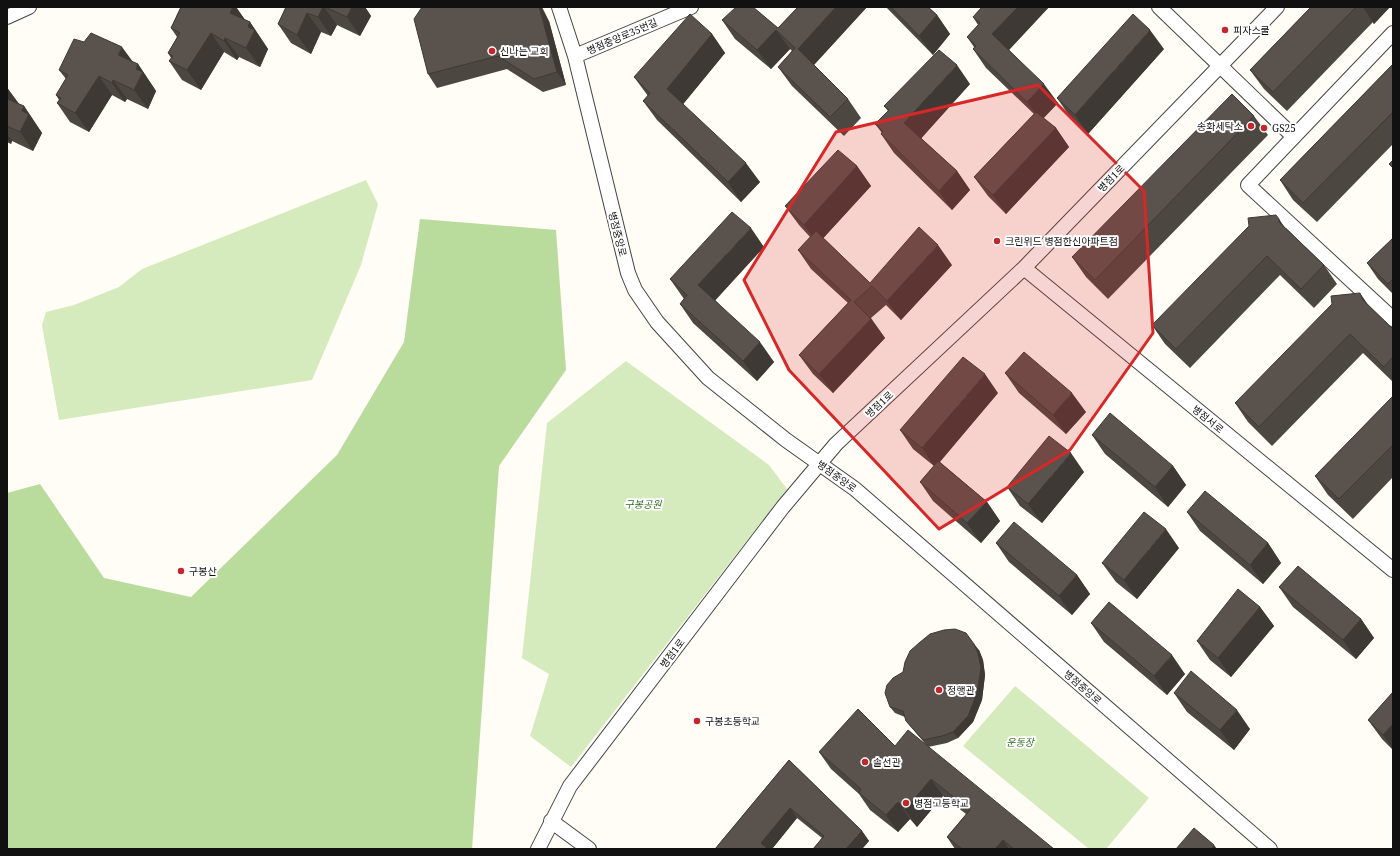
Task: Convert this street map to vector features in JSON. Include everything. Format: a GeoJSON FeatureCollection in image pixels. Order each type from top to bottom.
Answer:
{"type":"FeatureCollection","features":[{"type":"Feature","properties":{"kind":"street"},"geometry":{"type":"LineString","coordinates":[[7,17],[29,7]]}},
{"type":"Feature","properties":{"kind":"street","name":"병점중앙로"},"geometry":{"type":"LineString","coordinates":[[559,7],[575,56],[628,273],[641,300],[657,322],[708,378],[786,440],[855,489],[1270,849]]}},
{"type":"Feature","properties":{"kind":"street","name":"병점중앙로35번길"},"geometry":{"type":"LineString","coordinates":[[575,56],[691,7]]}},
{"type":"Feature","properties":{"kind":"street"},"geometry":{"type":"LineString","coordinates":[[1159,7],[1294,136]]}},
{"type":"Feature","properties":{"kind":"street","name":"병점1로"},"geometry":{"type":"LineString","coordinates":[[538,849],[570,786],[779,513],[836,444],[1024,268],[1277,7]]}},
{"type":"Feature","properties":{"kind":"street"},"geometry":{"type":"LineString","coordinates":[[1393,33],[1248,185],[1393,319]]}},
{"type":"Feature","properties":{"kind":"street","name":"병점서로"},"geometry":{"type":"LineString","coordinates":[[1024,268],[1393,570]]}},
{"type":"Feature","properties":{"kind":"street"},"geometry":{"type":"LineString","coordinates":[[551,821],[589,849]]}},
{"type":"Feature","properties":{"kind":"highlighted area"},"geometry":{"type":"Polygon","coordinates":[[[1038,85],[1144,191],[1153,333],[1070,450],[939,529],[789,370],[744,280],[836,132],[1038,85]]]}},
{"type":"Feature","properties":{"kind":"green space"},"geometry":{"type":"Polygon","coordinates":[[[366,180],[378,204],[361,265],[312,380],[59,420],[42,325],[46,312],[74,305],[119,287],[142,269],[366,180]]]}},
{"type":"Feature","properties":{"kind":"green space"},"geometry":{"type":"Polygon","coordinates":[[[420,219],[556,230],[566,370],[499,466],[472,849],[7,849],[7,493],[40,484],[104,578],[191,597],[337,455],[404,342],[420,219]]]}},
{"type":"Feature","properties":{"kind":"green space","name":"구봉공원"},"geometry":{"type":"Polygon","coordinates":[[[626,361],[769,465],[787,489],[571,767],[530,736],[549,674],[522,658],[547,423],[626,361]]]}},
{"type":"Feature","properties":{"kind":"green space","name":"운동장"},"geometry":{"type":"Polygon","coordinates":[[[1015,686],[1149,798],[1106,849],[1089,849],[963,746],[1015,686]]]}},
{"type":"Feature","properties":{"kind":"building"},"geometry":{"type":"Polygon","coordinates":[[[181,7],[233,7],[230,13],[250,22],[248,27],[255,30],[246,48],[225,38],[224,41],[211,33],[187,70],[169,61],[173,56],[168,53],[180,33],[171,28],[181,7]]]}},
{"type":"Feature","properties":{"kind":"building"},"geometry":{"type":"Polygon","coordinates":[[[286,7],[323,7],[318,17],[307,13],[297,35],[278,24],[286,7]]]}},
{"type":"Feature","properties":{"kind":"building"},"geometry":{"type":"Polygon","coordinates":[[[325,7],[352,7],[347,17],[325,7]]]}},
{"type":"Feature","properties":{"kind":"building","name":"신나는 교회"},"geometry":{"type":"Polygon","coordinates":[[[422,7],[539,7],[557,72],[534,79],[498,56],[428,74],[414,19],[422,7]]]}},
{"type":"Feature","properties":{"kind":"building"},"geometry":{"type":"Polygon","coordinates":[[[736,7],[753,7],[778,28],[798,7],[836,7],[798,49],[848,99],[830,117],[778,67],[795,48],[776,30],[757,50],[722,20],[736,7]]]}},
{"type":"Feature","properties":{"kind":"building"},"geometry":{"type":"Polygon","coordinates":[[[891,7],[928,7],[937,15],[919,36],[891,7]]]}},
{"type":"Feature","properties":{"kind":"building"},"geometry":{"type":"Polygon","coordinates":[[[982,7],[1018,7],[992,34],[1044,84],[1027,102],[973,49],[976,46],[967,37],[980,23],[973,17],[982,7]]]}},
{"type":"Feature","properties":{"kind":"building"},"geometry":{"type":"Polygon","coordinates":[[[1311,7],[1356,7],[1273,92],[1250,70],[1311,7]]]}},
{"type":"Feature","properties":{"kind":"building"},"geometry":{"type":"Polygon","coordinates":[[[690,14],[712,34],[667,89],[746,163],[728,182],[643,101],[650,93],[634,77],[690,14]]]}},
{"type":"Feature","properties":{"kind":"building"},"geometry":{"type":"Polygon","coordinates":[[[1133,14],[1150,30],[1075,115],[1057,98],[1133,14]]]}},
{"type":"Feature","properties":{"kind":"building"},"geometry":{"type":"Polygon","coordinates":[[[91,33],[122,47],[118,55],[138,64],[136,69],[143,72],[134,90],[113,80],[112,83],[99,76],[75,113],[57,103],[61,98],[56,95],[68,75],[59,70],[74,39],[84,42],[91,33]]]}},
{"type":"Feature","properties":{"kind":"building"},"geometry":{"type":"Polygon","coordinates":[[[939,50],[957,65],[904,123],[957,171],[939,191],[881,134],[883,131],[875,124],[889,110],[884,106],[939,50]]]}},
{"type":"Feature","properties":{"kind":"building"},"geometry":{"type":"Polygon","coordinates":[[[1393,64],[1393,112],[1303,203],[1280,180],[1393,64]]]}},
{"type":"Feature","properties":{"kind":"building"},"geometry":{"type":"Polygon","coordinates":[[[1232,94],[1254,116],[1095,280],[1072,257],[1232,94]]]}},
{"type":"Feature","properties":{"kind":"building"},"geometry":{"type":"Polygon","coordinates":[[[7,99],[24,106],[22,111],[29,114],[20,132],[7,126],[7,99]]]}},
{"type":"Feature","properties":{"kind":"building"},"geometry":{"type":"Polygon","coordinates":[[[1036,112],[1056,128],[993,195],[974,177],[1036,112]]]}},
{"type":"Feature","properties":{"kind":"building"},"geometry":{"type":"Polygon","coordinates":[[[838,150],[857,166],[804,225],[785,206],[838,150]]]}},
{"type":"Feature","properties":{"kind":"building"},"geometry":{"type":"Polygon","coordinates":[[[1393,160],[1393,168],[1389,164],[1393,160]]]}},
{"type":"Feature","properties":{"kind":"building"},"geometry":{"type":"Polygon","coordinates":[[[732,212],[751,228],[698,285],[760,342],[743,361],[680,304],[687,295],[670,279],[732,212]]]}},
{"type":"Feature","properties":{"kind":"building"},"geometry":{"type":"Polygon","coordinates":[[[1276,215],[1279,222],[1324,265],[1301,289],[1267,256],[1176,349],[1152,325],[1249,226],[1248,218],[1276,215]]]}},
{"type":"Feature","properties":{"kind":"building"},"geometry":{"type":"Polygon","coordinates":[[[919,227],[938,245],[887,301],[872,286],[854,302],[871,319],[819,374],[799,355],[851,300],[798,250],[816,231],[870,283],[919,227]]]}},
{"type":"Feature","properties":{"kind":"building"},"geometry":{"type":"Polygon","coordinates":[[[1393,238],[1393,279],[1388,284],[1367,263],[1393,238]]]}},
{"type":"Feature","properties":{"kind":"building"},"geometry":{"type":"Polygon","coordinates":[[[1360,293],[1362,299],[1393,329],[1393,357],[1384,367],[1350,334],[1259,427],[1235,403],[1332,304],[1331,296],[1360,293]]]}},
{"type":"Feature","properties":{"kind":"building"},"geometry":{"type":"Polygon","coordinates":[[[1024,352],[1072,393],[1053,415],[1005,373],[1024,352]]]}},
{"type":"Feature","properties":{"kind":"building"},"geometry":{"type":"Polygon","coordinates":[[[963,357],[985,374],[922,448],[900,430],[963,357]]]}},
{"type":"Feature","properties":{"kind":"building"},"geometry":{"type":"Polygon","coordinates":[[[1393,396],[1393,445],[1339,499],[1315,476],[1393,396]]]}},
{"type":"Feature","properties":{"kind":"building"},"geometry":{"type":"Polygon","coordinates":[[[1110,413],[1173,466],[1155,487],[1092,435],[1110,413]]]}},
{"type":"Feature","properties":{"kind":"building"},"geometry":{"type":"Polygon","coordinates":[[[1049,436],[1071,453],[1028,504],[1007,487],[1049,436]]]}},
{"type":"Feature","properties":{"kind":"building"},"geometry":{"type":"Polygon","coordinates":[[[938,461],[987,502],[967,523],[920,482],[938,461]]]}},
{"type":"Feature","properties":{"kind":"building"},"geometry":{"type":"Polygon","coordinates":[[[1205,491],[1268,543],[1250,565],[1187,512],[1205,491]]]}},
{"type":"Feature","properties":{"kind":"building"},"geometry":{"type":"Polygon","coordinates":[[[1144,512],[1166,529],[1124,580],[1102,563],[1144,512]]]}},
{"type":"Feature","properties":{"kind":"building"},"geometry":{"type":"Polygon","coordinates":[[[1014,522],[1077,575],[1059,596],[996,543],[1014,522]]]}},
{"type":"Feature","properties":{"kind":"building"},"geometry":{"type":"Polygon","coordinates":[[[1298,566],[1361,619],[1343,640],[1279,587],[1298,566]]]}},
{"type":"Feature","properties":{"kind":"building"},"geometry":{"type":"Polygon","coordinates":[[[1238,589],[1260,607],[1218,658],[1197,641],[1238,589]]]}},
{"type":"Feature","properties":{"kind":"building"},"geometry":{"type":"Polygon","coordinates":[[[1109,602],[1172,655],[1154,676],[1091,623],[1109,602]]]}},
{"type":"Feature","properties":{"kind":"building","name":"정행관"},"geometry":{"type":"Polygon","coordinates":[[[955,629],[966,633],[974,644],[978,653],[981,668],[977,693],[968,716],[953,732],[923,740],[906,721],[903,711],[890,707],[885,693],[887,685],[893,678],[903,672],[905,662],[910,651],[919,643],[930,634],[955,629]]]}},
{"type":"Feature","properties":{"kind":"building"},"geometry":{"type":"Polygon","coordinates":[[[1191,671],[1237,710],[1220,730],[1174,693],[1191,671]]]}},
{"type":"Feature","properties":{"kind":"building"},"geometry":{"type":"Polygon","coordinates":[[[1393,692],[1393,724],[1383,735],[1368,720],[1393,692]]]}},
{"type":"Feature","properties":{"kind":"building"},"geometry":{"type":"Polygon","coordinates":[[[858,709],[895,746],[908,730],[1054,849],[1014,849],[1003,840],[995,849],[962,849],[947,837],[970,810],[931,779],[905,810],[898,802],[886,815],[859,793],[861,789],[819,752],[858,709]]]}},
{"type":"Feature","properties":{"kind":"building"},"geometry":{"type":"Polygon","coordinates":[[[789,760],[862,831],[846,849],[813,849],[824,836],[790,808],[761,843],[768,849],[715,849],[789,760]]]}},
{"type":"Feature","properties":{"kind":"building"},"geometry":{"type":"Polygon","coordinates":[[[1194,828],[1214,845],[1211,849],[1176,849],[1194,828]]]}},
{"type":"Feature","properties":{"kind":"place","name":"피자스쿨"},"geometry":{"type":"Point","coordinates":[1225,30]}},
{"type":"Feature","properties":{"kind":"place","name":"신나는 교회"},"geometry":{"type":"Point","coordinates":[492,51]}},
{"type":"Feature","properties":{"kind":"place","name":"송화세탁소"},"geometry":{"type":"Point","coordinates":[1251,126]}},
{"type":"Feature","properties":{"kind":"place","name":"GS25"},"geometry":{"type":"Point","coordinates":[1264,128]}},
{"type":"Feature","properties":{"kind":"place","name":"크린위드 병점한신아파트점"},"geometry":{"type":"Point","coordinates":[997,241]}},
{"type":"Feature","properties":{"kind":"place","name":"구봉산"},"geometry":{"type":"Point","coordinates":[181,571]}},
{"type":"Feature","properties":{"kind":"place","name":"정행관"},"geometry":{"type":"Point","coordinates":[939,690]}},
{"type":"Feature","properties":{"kind":"place","name":"구봉초등학교"},"geometry":{"type":"Point","coordinates":[697,721]}},
{"type":"Feature","properties":{"kind":"place","name":"솔선관"},"geometry":{"type":"Point","coordinates":[865,762]}},
{"type":"Feature","properties":{"kind":"place","name":"병점고등학교"},"geometry":{"type":"Point","coordinates":[906,803]}}]}
